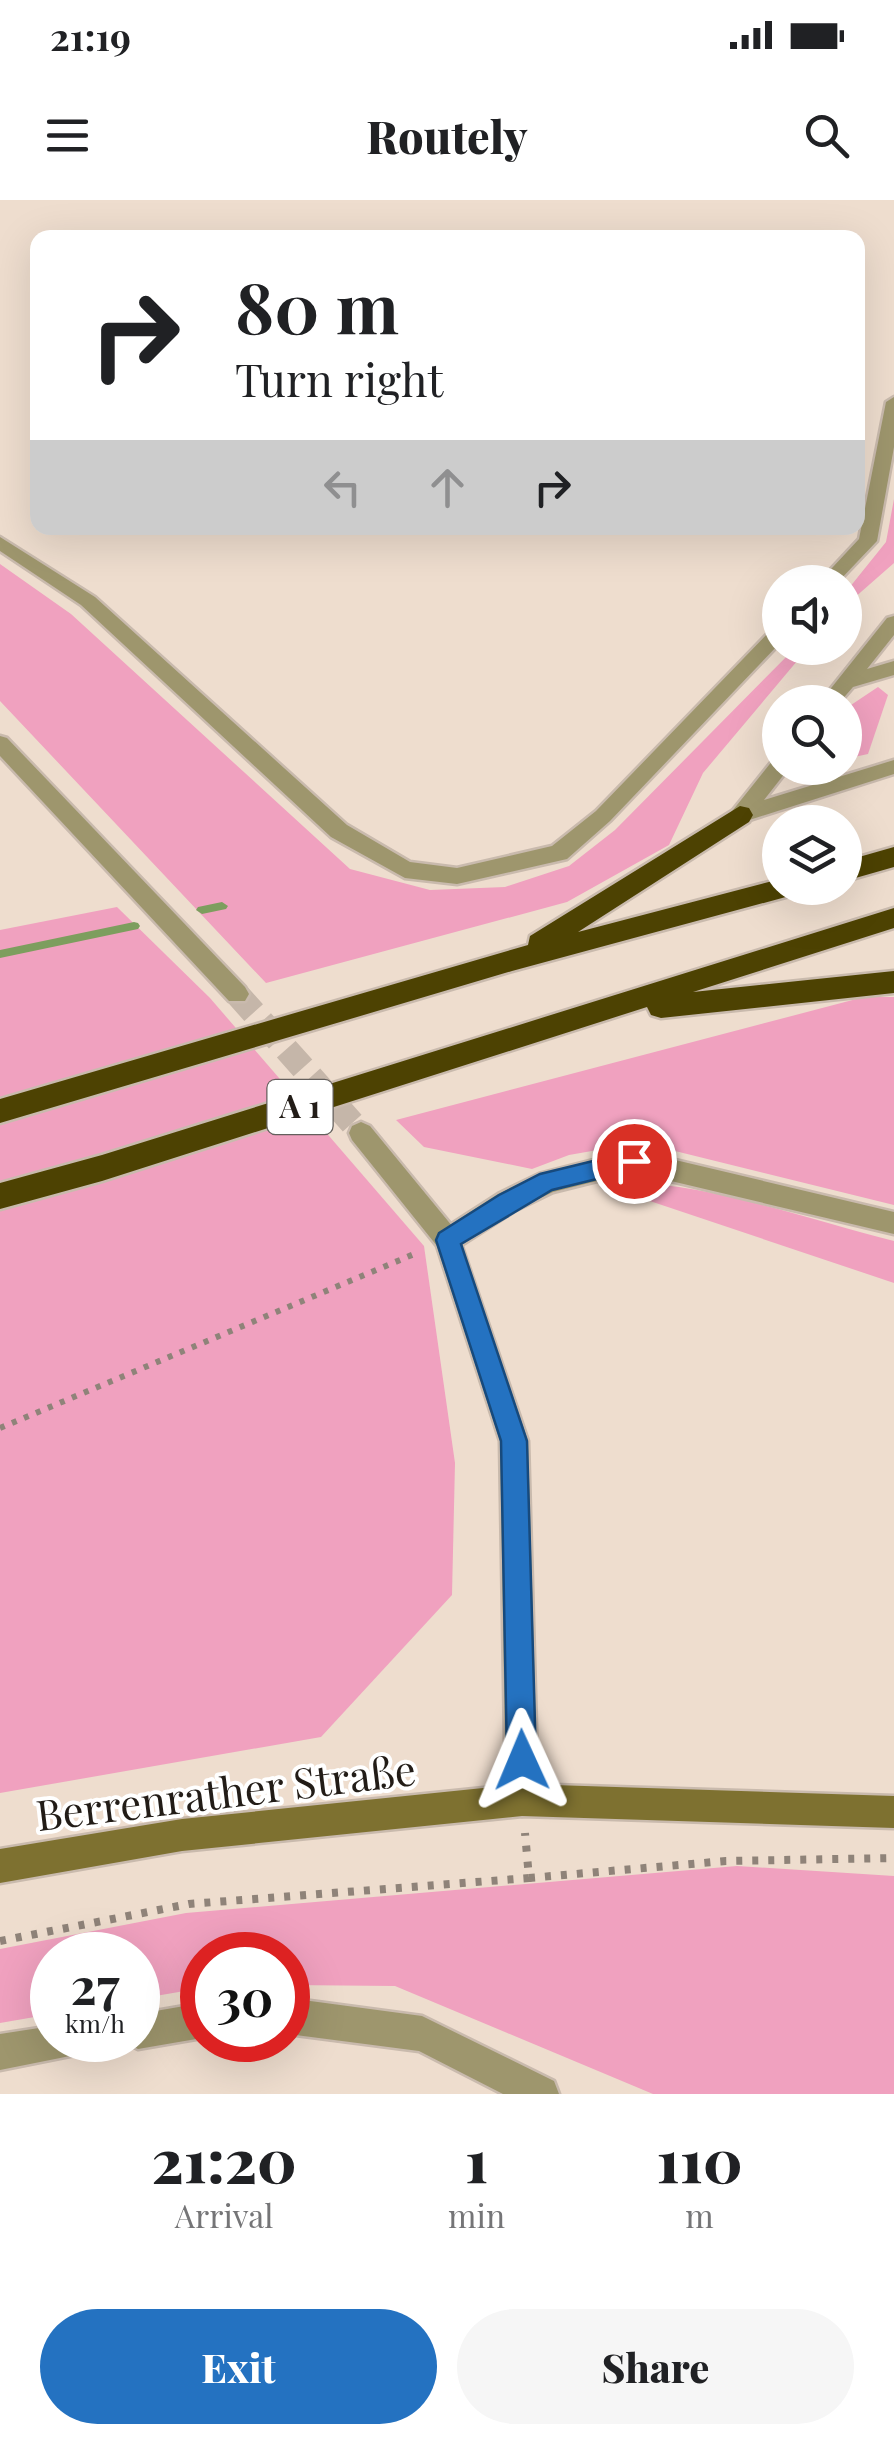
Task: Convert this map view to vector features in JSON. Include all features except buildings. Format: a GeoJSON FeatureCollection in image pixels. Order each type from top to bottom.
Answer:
{"type":"FeatureCollection","features":[{"type":"Feature","properties":{"kind":"highway"},"geometry":{"type":"LineString","coordinates":[[512,960],[740,816]]}},
{"type":"Feature","properties":{"kind":"highway"},"geometry":{"type":"LineString","coordinates":[[862,866],[894,857]]}},
{"type":"Feature","properties":{"kind":"highway","name":"A 1"},"geometry":{"type":"LineString","coordinates":[[0,1111],[512,960],[762,894]]}},
{"type":"Feature","properties":{"kind":"highway","name":"A 1"},"geometry":{"type":"LineString","coordinates":[[0,1196],[102,1168],[894,918]]}},
{"type":"Feature","properties":{"kind":"highway"},"geometry":{"type":"LineString","coordinates":[[598,1013],[894,982]]}},
{"type":"Feature","properties":{"kind":"main road","name":"Berrenrather Straße"},"geometry":{"type":"LineString","coordinates":[[0,1866],[182,1836],[522,1800],[894,1812]]}},
{"type":"Feature","properties":{"kind":"street"},"geometry":{"type":"LineString","coordinates":[[845,565],[868,541],[894,402]]}},
{"type":"Feature","properties":{"kind":"street"},"geometry":{"type":"LineString","coordinates":[[0,543],[88,602],[339,831],[405,870],[456,876],[558,853],[603,816],[762,651]]}},
{"type":"Feature","properties":{"kind":"street"},"geometry":{"type":"LineString","coordinates":[[844,685],[894,622]]}},
{"type":"Feature","properties":{"kind":"street"},"geometry":{"type":"LineString","coordinates":[[846,682],[894,668]]}},
{"type":"Feature","properties":{"kind":"street"},"geometry":{"type":"LineString","coordinates":[[0,744],[237,994]]}},
{"type":"Feature","properties":{"kind":"street"},"geometry":{"type":"LineString","coordinates":[[740,816],[894,767]]}},
{"type":"Feature","properties":{"kind":"street"},"geometry":{"type":"LineString","coordinates":[[740,816],[764,785]]}},
{"type":"Feature","properties":{"kind":"street"},"geometry":{"type":"LineString","coordinates":[[361,1133],[448,1240],[514,1441],[522,1800]]}},
{"type":"Feature","properties":{"kind":"street"},"geometry":{"type":"LineString","coordinates":[[448,1240],[507,1202],[548,1182],[634,1161],[894,1223]]}},
{"type":"Feature","properties":{"kind":"street"},"geometry":{"type":"LineString","coordinates":[[310,2019],[422,2034],[541,2094]]}},
{"type":"Feature","properties":{"kind":"street"},"geometry":{"type":"LineString","coordinates":[[0,2052],[30,2047]]}},
{"type":"Feature","properties":{"kind":"path"},"geometry":{"type":"LineString","coordinates":[[0,1428],[448,1240]]}},
{"type":"Feature","properties":{"kind":"path"},"geometry":{"type":"LineString","coordinates":[[522,1800],[529,1878]]}},
{"type":"Feature","properties":{"kind":"path"},"geometry":{"type":"LineString","coordinates":[[0,1941],[189,1904],[726,1861],[894,1858]]}},
{"type":"Feature","properties":{"kind":"shaded area"},"geometry":{"type":"Polygon","coordinates":[[[894,499],[894,563],[862,591],[862,572],[886,542],[894,499]]]}},
{"type":"Feature","properties":{"kind":"shaded area"},"geometry":{"type":"Polygon","coordinates":[[[0,564],[71,614],[350,869],[430,890],[505,887],[569,866],[615,830],[778,665],[794,665],[777,685],[762,685],[762,703],[703,773],[669,845],[567,902],[266,983],[0,701],[0,564]]]}},
{"type":"Feature","properties":{"kind":"shaded area"},"geometry":{"type":"Polygon","coordinates":[[[878,687],[888,695],[868,754],[862,755],[862,698],[878,687]]]}},
{"type":"Feature","properties":{"kind":"shaded area"},"geometry":{"type":"Polygon","coordinates":[[[117,907],[210,998],[424,1246],[455,1463],[452,1595],[321,1737],[0,1793],[0,930],[117,907]]]}},
{"type":"Feature","properties":{"kind":"shaded area"},"geometry":{"type":"Polygon","coordinates":[[[864,997],[894,997],[894,1205],[671,1150],[609,1148],[569,1155],[532,1169],[424,1147],[396,1120],[864,997]]]}},
{"type":"Feature","properties":{"kind":"shaded area"},"geometry":{"type":"Polygon","coordinates":[[[631,1183],[728,1197],[894,1241],[894,1283],[629,1194],[631,1183]]]}},
{"type":"Feature","properties":{"kind":"shaded area"},"geometry":{"type":"Polygon","coordinates":[[[737,1866],[894,1876],[894,2094],[653,2094],[395,1986],[310,1985],[310,1932],[180,1932],[180,1992],[160,1995],[160,1932],[88,1932],[186,1913],[737,1866]]]}},
{"type":"Feature","properties":{"kind":"shaded area"},"geometry":{"type":"Polygon","coordinates":[[[30,1943],[30,2018],[0,2023],[0,1949],[30,1943]]]}},
{"type":"Feature","properties":{"kind":"waterway"},"geometry":{"type":"LineString","coordinates":[[202,910],[222,906]]}},
{"type":"Feature","properties":{"kind":"waterway"},"geometry":{"type":"LineString","coordinates":[[0,954],[134,926]]}},
{"type":"Feature","properties":{"kind":"tunnel"},"geometry":{"type":"LineString","coordinates":[[237,994],[361,1133]]}},
{"type":"Feature","properties":{"kind":"route"},"geometry":{"type":"LineString","coordinates":[[522,1760],[514,1441],[448,1240],[507,1202],[548,1182],[634,1161]]}}]}
